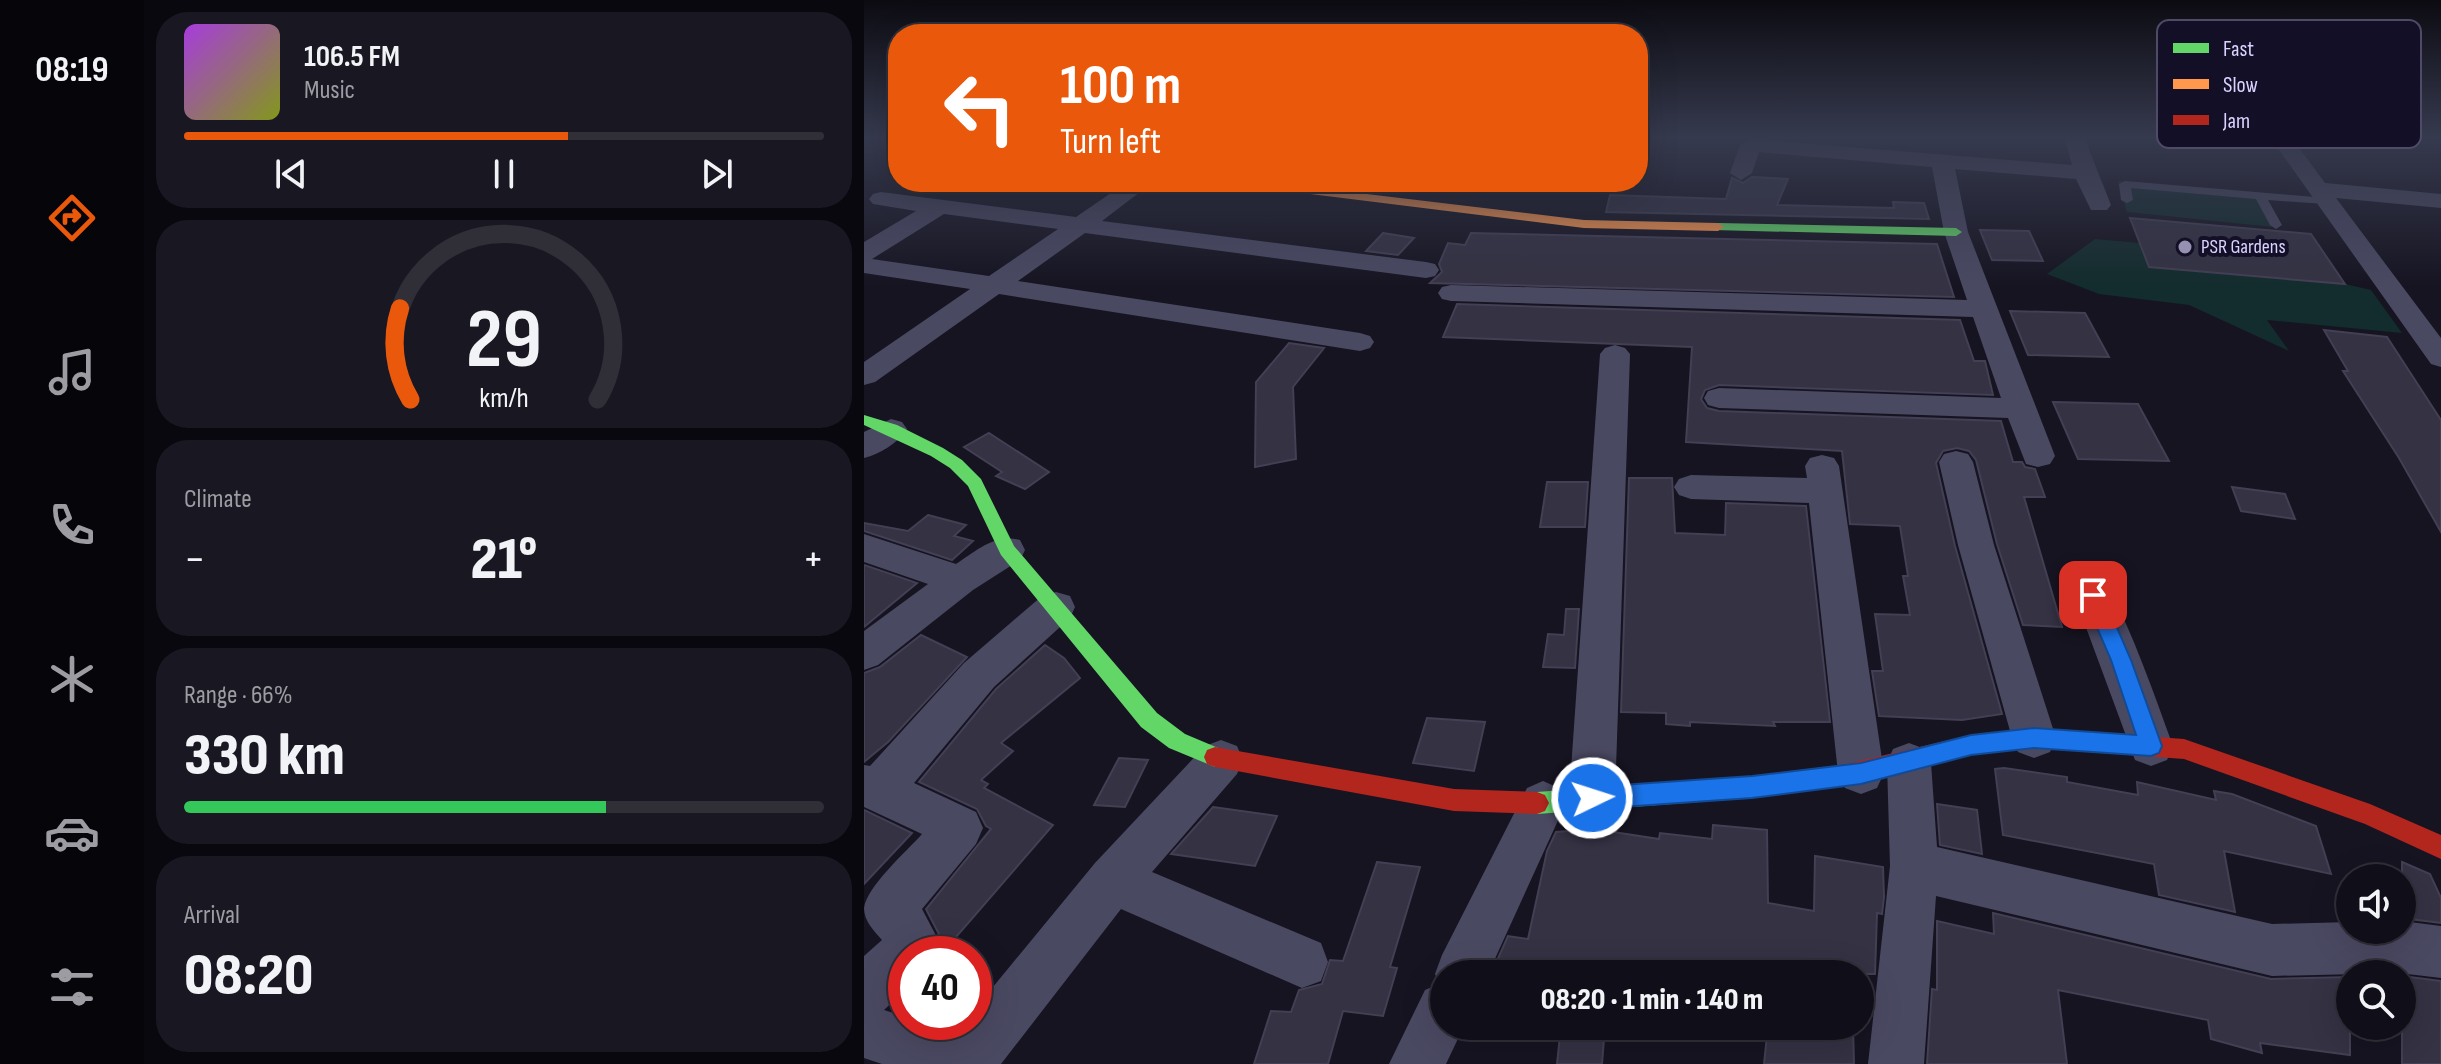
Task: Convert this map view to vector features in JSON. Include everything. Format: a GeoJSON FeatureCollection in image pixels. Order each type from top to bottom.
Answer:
{"type":"FeatureCollection","features":[{"type":"Feature","properties":{"kind":"street"},"geometry":{"type":"LineString","coordinates":[[1947,187],[1956,232],[2038,456]]}},
{"type":"Feature","properties":{"kind":"street"},"geometry":{"type":"LineString","coordinates":[[2091,187],[2099,205]]}},
{"type":"Feature","properties":{"kind":"street"},"geometry":{"type":"LineString","coordinates":[[2316,187],[2441,358]]}},
{"type":"Feature","properties":{"kind":"street"},"geometry":{"type":"LineString","coordinates":[[893,192],[881,199],[1426,270]]}},
{"type":"Feature","properties":{"kind":"street"},"geometry":{"type":"LineString","coordinates":[[864,376],[1127,192]]}},
{"type":"Feature","properties":{"kind":"street"},"geometry":{"type":"LineString","coordinates":[[1320,192],[1584,224],[1956,232]]}},
{"type":"Feature","properties":{"kind":"street"},"geometry":{"type":"LineString","coordinates":[[2322,195],[2441,201]]}},
{"type":"Feature","properties":{"kind":"street"},"geometry":{"type":"LineString","coordinates":[[866,264],[939,207]]}},
{"type":"Feature","properties":{"kind":"street"},"geometry":{"type":"LineString","coordinates":[[866,264],[1360,342]]}},
{"type":"Feature","properties":{"kind":"street"},"geometry":{"type":"LineString","coordinates":[[1451,293],[1984,309]]}},
{"type":"Feature","properties":{"kind":"street"},"geometry":{"type":"LineString","coordinates":[[1592,798],[1615,354]]}},
{"type":"Feature","properties":{"kind":"street"},"geometry":{"type":"LineString","coordinates":[[1719,398],[2021,409]]}},
{"type":"Feature","properties":{"kind":"street"},"geometry":{"type":"LineString","coordinates":[[864,447],[877,424],[937,452],[965,473],[975,483],[1007,550],[1149,720],[1177,741],[1221,760],[1454,800],[1543,803],[1752,787],[1861,773],[1971,745],[2034,738],[2151,746],[2184,749],[2370,815],[2441,847]]}},
{"type":"Feature","properties":{"kind":"street"},"geometry":{"type":"LineString","coordinates":[[1956,462],[1976,545],[2034,738]]}},
{"type":"Feature","properties":{"kind":"street"},"geometry":{"type":"LineString","coordinates":[[1691,487],[1824,478],[1861,773]]}},
{"type":"Feature","properties":{"kind":"street"},"geometry":{"type":"LineString","coordinates":[[864,548],[960,580]]}},
{"type":"Feature","properties":{"kind":"street"},"geometry":{"type":"LineString","coordinates":[[864,653],[879,624],[960,580],[1007,550]]}},
{"type":"Feature","properties":{"kind":"street"},"geometry":{"type":"LineString","coordinates":[[2093,595],[2121,660],[2151,746]]}},
{"type":"Feature","properties":{"kind":"street"},"geometry":{"type":"LineString","coordinates":[[864,992],[915,945],[900,921],[888,910],[959,828],[871,788],[979,675],[1056,607]]}},
{"type":"Feature","properties":{"kind":"street"},"geometry":{"type":"LineString","coordinates":[[864,1030],[871,1035],[960,1060],[1112,880],[1221,760]]}},
{"type":"Feature","properties":{"kind":"street"},"geometry":{"type":"LineString","coordinates":[[1896,1064],[1914,866],[1909,763]]}},
{"type":"Feature","properties":{"kind":"street"},"geometry":{"type":"LineString","coordinates":[[1468,960],[1543,803]]}},
{"type":"Feature","properties":{"kind":"street"},"geometry":{"type":"LineString","coordinates":[[1914,866],[2272,950],[2302,953],[2389,946],[2441,952]]}},
{"type":"Feature","properties":{"kind":"street"},"geometry":{"type":"LineString","coordinates":[[1112,880],[1302,962]]}},
{"type":"Feature","properties":{"kind":"street"},"geometry":{"type":"LineString","coordinates":[[1417,1064],[1430,1038]]}},
{"type":"Feature","properties":{"kind":"lane"},"geometry":{"type":"LineString","coordinates":[[2125,187],[2127,200]]}},
{"type":"Feature","properties":{"kind":"lane"},"geometry":{"type":"LineString","coordinates":[[2158,187],[2260,195],[2322,195]]}},
{"type":"Feature","properties":{"kind":"lane"},"geometry":{"type":"LineString","coordinates":[[2260,195],[2276,225]]}},
{"type":"Feature","properties":{"kind":"green space"},"geometry":{"type":"Polygon","coordinates":[[[2120,187],[2174,187],[2256,195],[2273,227],[2127,212],[2120,187]]]}},
{"type":"Feature","properties":{"kind":"green space"},"geometry":{"type":"Polygon","coordinates":[[[2095,239],[2140,243],[2150,267],[2345,284],[2371,290],[2402,333],[2267,320],[2289,351],[2189,305],[2099,294],[2047,274],[2095,239]]]}},
{"type":"Feature","properties":{"kind":"building"},"geometry":{"type":"Polygon","coordinates":[[[1730,187],[1785,187],[1777,205],[1894,208],[1893,202],[1924,203],[1929,219],[1606,212],[1610,195],[1726,199],[1730,187]]]}},
{"type":"Feature","properties":{"kind":"building"},"geometry":{"type":"Polygon","coordinates":[[[2130,218],[2311,234],[2345,284],[2149,267],[2130,218]]]}},
{"type":"Feature","properties":{"kind":"building"},"geometry":{"type":"Polygon","coordinates":[[[1980,230],[2029,231],[2043,261],[1992,260],[1980,230]]]}},
{"type":"Feature","properties":{"kind":"building"},"geometry":{"type":"Polygon","coordinates":[[[1383,233],[1414,238],[1398,255],[1366,251],[1383,233]]]}},
{"type":"Feature","properties":{"kind":"building"},"geometry":{"type":"Polygon","coordinates":[[[1471,233],[1937,244],[1954,297],[1430,283],[1442,272],[1439,264],[1448,243],[1465,245],[1471,233]]]}},
{"type":"Feature","properties":{"kind":"building"},"geometry":{"type":"Polygon","coordinates":[[[1457,304],[1960,320],[1974,361],[1985,361],[1993,395],[1719,385],[1705,390],[1701,399],[1707,408],[1719,411],[2001,421],[2013,462],[2022,462],[2025,467],[2035,469],[2045,497],[2024,497],[2062,627],[2023,625],[1997,544],[1976,460],[1969,451],[1957,448],[1943,451],[1936,463],[1955,546],[2002,714],[1962,720],[1879,716],[1872,671],[1883,671],[1875,614],[1910,615],[1903,576],[1908,576],[1900,526],[1850,524],[1842,451],[1686,442],[1692,347],[1443,337],[1457,304]]]}},
{"type":"Feature","properties":{"kind":"building"},"geometry":{"type":"Polygon","coordinates":[[[2010,311],[2085,313],[2109,357],[2028,355],[2010,311]]]}},
{"type":"Feature","properties":{"kind":"building"},"geometry":{"type":"Polygon","coordinates":[[[2324,330],[2387,337],[2441,420],[2441,532],[2399,458],[2343,371],[2348,371],[2324,330]]]}},
{"type":"Feature","properties":{"kind":"building"},"geometry":{"type":"Polygon","coordinates":[[[1289,343],[1324,348],[1293,387],[1296,459],[1255,467],[1256,382],[1289,343]]]}},
{"type":"Feature","properties":{"kind":"building"},"geometry":{"type":"Polygon","coordinates":[[[2053,402],[2138,404],[2169,461],[2078,459],[2053,402]]]}},
{"type":"Feature","properties":{"kind":"building"},"geometry":{"type":"Polygon","coordinates":[[[989,433],[1049,472],[1025,489],[996,476],[1002,472],[964,447],[989,433]]]}},
{"type":"Feature","properties":{"kind":"building"},"geometry":{"type":"Polygon","coordinates":[[[1629,478],[1672,478],[1675,533],[1725,535],[1726,503],[1806,506],[1830,722],[1773,722],[1775,726],[1690,722],[1690,726],[1666,724],[1666,713],[1621,712],[1629,478]]]}},
{"type":"Feature","properties":{"kind":"building"},"geometry":{"type":"Polygon","coordinates":[[[1547,482],[1588,482],[1585,527],[1540,527],[1547,482]]]}},
{"type":"Feature","properties":{"kind":"building"},"geometry":{"type":"Polygon","coordinates":[[[2232,487],[2285,494],[2295,519],[2241,511],[2232,487]]]}},
{"type":"Feature","properties":{"kind":"building"},"geometry":{"type":"Polygon","coordinates":[[[928,515],[966,525],[954,536],[973,541],[952,560],[864,531],[864,523],[908,531],[928,515]]]}},
{"type":"Feature","properties":{"kind":"building"},"geometry":{"type":"Polygon","coordinates":[[[864,565],[917,583],[864,627],[864,565]]]}},
{"type":"Feature","properties":{"kind":"building"},"geometry":{"type":"Polygon","coordinates":[[[1566,609],[1579,609],[1575,668],[1543,667],[1548,634],[1564,635],[1566,609]]]}},
{"type":"Feature","properties":{"kind":"building"},"geometry":{"type":"Polygon","coordinates":[[[921,635],[967,657],[888,742],[864,762],[864,673],[880,667],[921,635]]]}},
{"type":"Feature","properties":{"kind":"building"},"geometry":{"type":"Polygon","coordinates":[[[1045,645],[1064,658],[1080,678],[1001,743],[1013,751],[981,780],[988,784],[984,788],[1053,825],[957,936],[940,936],[926,909],[991,829],[977,809],[919,782],[996,689],[1045,645]]]}},
{"type":"Feature","properties":{"kind":"building"},"geometry":{"type":"Polygon","coordinates":[[[1427,718],[1485,722],[1474,771],[1413,763],[1427,718]]]}},
{"type":"Feature","properties":{"kind":"building"},"geometry":{"type":"Polygon","coordinates":[[[1119,758],[1148,760],[1125,807],[1094,805],[1119,758]]]}},
{"type":"Feature","properties":{"kind":"building"},"geometry":{"type":"Polygon","coordinates":[[[1995,769],[2067,777],[2067,782],[2138,795],[2137,782],[2216,800],[2214,791],[2232,794],[2316,826],[2331,874],[2224,851],[2235,912],[2159,895],[2154,864],[2003,835],[1995,769]]]}},
{"type":"Feature","properties":{"kind":"building"},"geometry":{"type":"Polygon","coordinates":[[[1937,804],[1977,810],[1982,854],[1940,845],[1937,804]]]}},
{"type":"Feature","properties":{"kind":"building"},"geometry":{"type":"Polygon","coordinates":[[[1213,807],[1277,816],[1255,866],[1171,854],[1213,807]]]}},
{"type":"Feature","properties":{"kind":"building"},"geometry":{"type":"Polygon","coordinates":[[[864,810],[912,833],[864,884],[864,810]]]}},
{"type":"Feature","properties":{"kind":"building"},"geometry":{"type":"Polygon","coordinates":[[[1713,825],[1767,830],[1768,903],[1814,911],[1815,856],[1883,867],[1884,897],[1882,914],[1877,913],[1875,974],[1874,960],[1497,960],[1508,936],[1528,939],[1547,851],[1556,832],[1594,829],[1659,839],[1660,833],[1712,839],[1713,825]]]}},
{"type":"Feature","properties":{"kind":"building"},"geometry":{"type":"Polygon","coordinates":[[[1377,862],[1420,867],[1390,967],[1397,968],[1383,1016],[1343,1011],[1328,1064],[1254,1064],[1271,1011],[1291,1012],[1299,990],[1322,984],[1330,960],[1343,961],[1377,862]]]}},
{"type":"Feature","properties":{"kind":"building"},"geometry":{"type":"Polygon","coordinates":[[[2416,868],[2430,874],[2441,898],[2441,923],[2416,920],[2416,868]]]}},
{"type":"Feature","properties":{"kind":"building"},"geometry":{"type":"Polygon","coordinates":[[[1993,913],[2271,979],[2336,977],[2336,1040],[2350,1040],[2350,1055],[2260,1043],[2262,1053],[2211,1039],[2208,1020],[2058,990],[2067,1064],[1927,1064],[1932,989],[1937,990],[1937,921],[1994,934],[1993,913]]]}},
{"type":"Feature","properties":{"kind":"building"},"geometry":{"type":"Polygon","coordinates":[[[2416,978],[2441,981],[2441,1064],[2402,1064],[2402,1040],[2416,1040],[2416,978]]]}},
{"type":"Feature","properties":{"kind":"building"},"geometry":{"type":"Polygon","coordinates":[[[1560,1040],[1604,1040],[1602,1064],[1557,1064],[1560,1040]]]}},
{"type":"Feature","properties":{"kind":"building"},"geometry":{"type":"Polygon","coordinates":[[[1767,1040],[1853,1040],[1854,1064],[1764,1064],[1767,1040]]]}},
{"type":"Feature","properties":{"kind":"traffic: fast"},"geometry":{"type":"LineString","coordinates":[[1718,227],[1956,232]]}},
{"type":"Feature","properties":{"kind":"traffic: fast"},"geometry":{"type":"LineString","coordinates":[[864,420],[891,429],[956,464],[975,483],[1007,550],[1149,720],[1177,741],[1215,757]]}},
{"type":"Feature","properties":{"kind":"traffic: fast"},"geometry":{"type":"LineString","coordinates":[[1537,803],[1752,787],[1842,775]]}},
{"type":"Feature","properties":{"kind":"traffic: slow"},"geometry":{"type":"LineString","coordinates":[[1320,192],[1584,224],[1718,227]]}},
{"type":"Feature","properties":{"kind":"traffic: jam"},"geometry":{"type":"LineString","coordinates":[[1842,775],[1971,745],[2034,738],[2184,749],[2370,815],[2441,847]]}},
{"type":"Feature","properties":{"kind":"traffic: jam"},"geometry":{"type":"LineString","coordinates":[[1215,757],[1454,800],[1537,803]]}},
{"type":"Feature","properties":{"kind":"place","name":"PSR Gardens"},"geometry":{"type":"Point","coordinates":[2185,247]}},
{"type":"Feature","properties":{"kind":"route"},"geometry":{"type":"LineString","coordinates":[[1592,798],[1752,787],[1861,773],[1971,745],[2034,738],[2151,746],[2121,660],[2093,595]]}}]}
